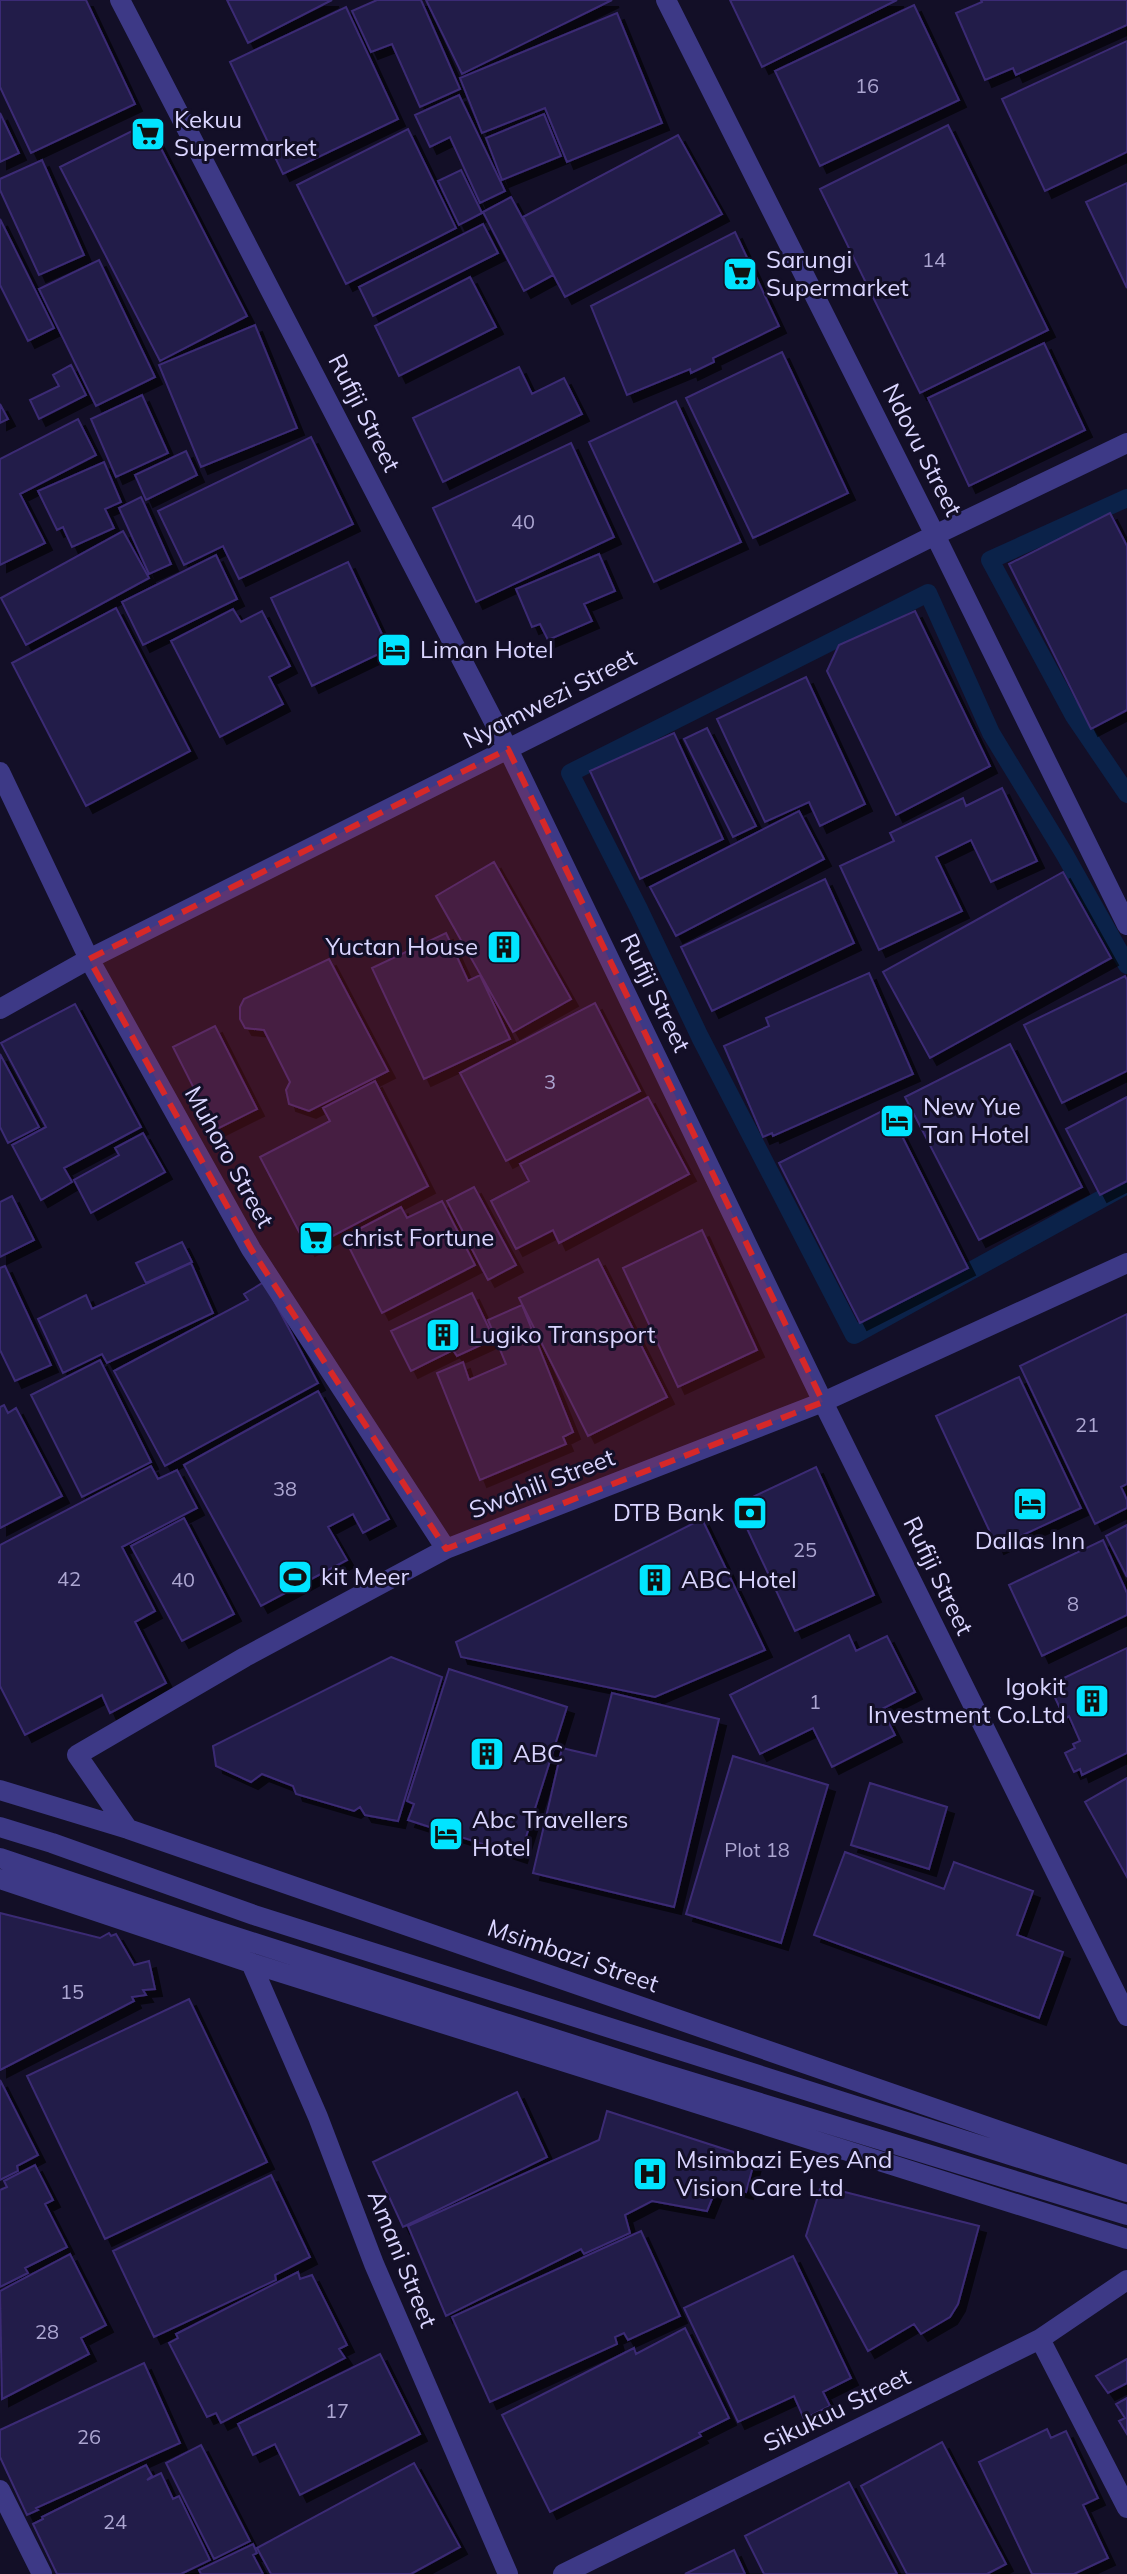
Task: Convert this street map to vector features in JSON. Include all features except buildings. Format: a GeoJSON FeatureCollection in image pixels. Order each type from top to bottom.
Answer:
{"type":"FeatureCollection","features":[{"type":"Feature","properties":{"kind":"street","name":"Rufiji Street"},"geometry":{"type":"LineString","coordinates":[[120,0],[508,749],[823,1402],[1127,2016]]}},
{"type":"Feature","properties":{"kind":"street","name":"Ndovu Street"},"geometry":{"type":"LineString","coordinates":[[666,0],[1127,925]]}},
{"type":"Feature","properties":{"kind":"street","name":"Nyamwezi Street"},"geometry":{"type":"LineString","coordinates":[[0,1009],[89,959],[935,535],[1127,443]]}},
{"type":"Feature","properties":{"kind":"street","name":"Muhoro Street"},"geometry":{"type":"LineString","coordinates":[[0,772],[89,959],[251,1249],[446,1549]]}},
{"type":"Feature","properties":{"kind":"street","name":"Swahili Street"},"geometry":{"type":"LineString","coordinates":[[128,1829],[77,1755],[245,1657],[446,1549],[823,1402],[1127,1263]]}},
{"type":"Feature","properties":{"kind":"street","name":"Msimbazi Street"},"geometry":{"type":"LineString","coordinates":[[0,1790],[128,1829],[1127,2175]]}},
{"type":"Feature","properties":{"kind":"street"},"geometry":{"type":"LineString","coordinates":[[0,1827],[254,1915],[1127,2192]]}},
{"type":"Feature","properties":{"kind":"street"},"geometry":{"type":"LineString","coordinates":[[0,1858],[655,2071],[1127,2215]]}},
{"type":"Feature","properties":{"kind":"street"},"geometry":{"type":"LineString","coordinates":[[0,1879],[251,1963],[1127,2239]]}},
{"type":"Feature","properties":{"kind":"street","name":"Amani Street"},"geometry":{"type":"LineString","coordinates":[[251,1963],[318,2117],[374,2264],[508,2574]]}},
{"type":"Feature","properties":{"kind":"street","name":"Sikukuu Street"},"geometry":{"type":"LineString","coordinates":[[563,2574],[1040,2339],[1127,2280]]}},
{"type":"Feature","properties":{"kind":"street"},"geometry":{"type":"LineString","coordinates":[[1040,2339],[1127,2508]]}},
{"type":"Feature","properties":{"kind":"street"},"geometry":{"type":"LineString","coordinates":[[0,2490],[42,2574]]}},
{"type":"Feature","properties":{"kind":"highlighted area"},"geometry":{"type":"Polygon","coordinates":[[[508,749],[823,1402],[446,1549],[251,1249],[89,959],[508,749]]]}},
{"type":"Feature","properties":{"kind":"waterway"},"geometry":{"type":"LineString","coordinates":[[1127,498],[990,560],[1074,716],[1127,794]]}},
{"type":"Feature","properties":{"kind":"waterway"},"geometry":{"type":"LineString","coordinates":[[1127,965],[991,733],[928,593],[570,773],[700,1037],[854,1335],[1127,1185]]}},
{"type":"Feature","properties":{"kind":"place","name":"Kekuu Supermarket"},"geometry":{"type":"Point","coordinates":[148,134]}},
{"type":"Feature","properties":{"kind":"place","name":"Sarungi Supermarket"},"geometry":{"type":"Point","coordinates":[740,274]}},
{"type":"Feature","properties":{"kind":"place","name":"Liman Hotel"},"geometry":{"type":"Point","coordinates":[394,650]}},
{"type":"Feature","properties":{"kind":"place","name":"Yuctan House"},"geometry":{"type":"Point","coordinates":[504,947]}},
{"type":"Feature","properties":{"kind":"place","name":"New Yue Tan Hotel"},"geometry":{"type":"Point","coordinates":[897,1121]}},
{"type":"Feature","properties":{"kind":"place","name":"christ Fortune"},"geometry":{"type":"Point","coordinates":[316,1238]}},
{"type":"Feature","properties":{"kind":"place","name":"Lugiko Transport"},"geometry":{"type":"Point","coordinates":[443,1335]}},
{"type":"Feature","properties":{"kind":"place","name":"Dallas Inn"},"geometry":{"type":"Point","coordinates":[1030,1504]}},
{"type":"Feature","properties":{"kind":"place","name":"DTB Bank"},"geometry":{"type":"Point","coordinates":[750,1513]}},
{"type":"Feature","properties":{"kind":"place","name":"kit Meer"},"geometry":{"type":"Point","coordinates":[295,1577]}},
{"type":"Feature","properties":{"kind":"place","name":"ABC Hotel"},"geometry":{"type":"Point","coordinates":[655,1580]}},
{"type":"Feature","properties":{"kind":"place","name":"Igokit Investment Co.Ltd"},"geometry":{"type":"Point","coordinates":[1092,1701]}},
{"type":"Feature","properties":{"kind":"place","name":"ABC"},"geometry":{"type":"Point","coordinates":[487,1754]}},
{"type":"Feature","properties":{"kind":"place","name":"Abc Travellers Hotel"},"geometry":{"type":"Point","coordinates":[446,1834]}},
{"type":"Feature","properties":{"kind":"place","name":"Msimbazi Eyes And Vision Care Ltd"},"geometry":{"type":"Point","coordinates":[650,2174]}}]}
